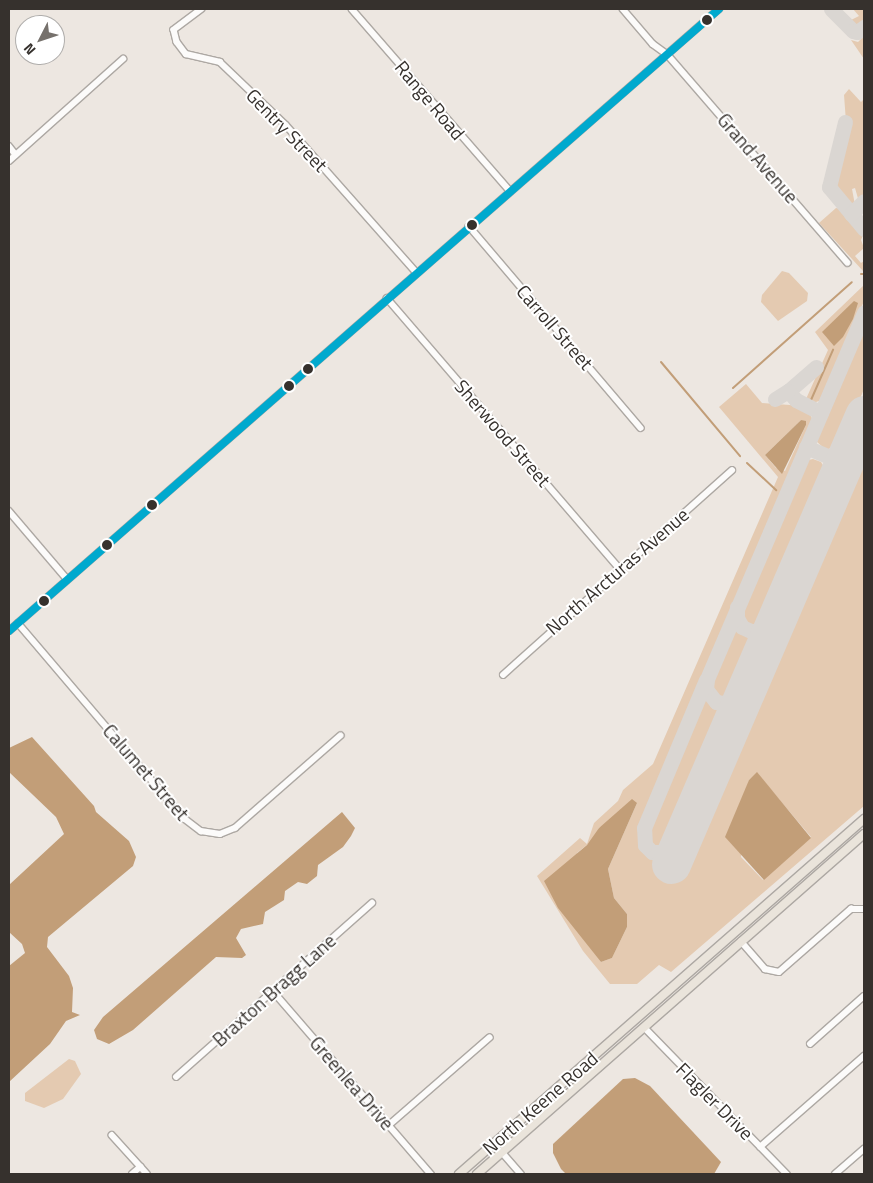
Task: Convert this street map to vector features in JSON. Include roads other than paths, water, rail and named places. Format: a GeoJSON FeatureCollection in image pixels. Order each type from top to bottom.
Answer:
{"type":"FeatureCollection","features":[{"type":"Feature","properties":{"kind":"main road","name":"North Keene Road"},"geometry":{"type":"LineString","coordinates":[[460,1174],[864,819]]}},
{"type":"Feature","properties":{"kind":"main road","name":"North Keene Road"},"geometry":{"type":"LineString","coordinates":[[477,1174],[864,834]]}},
{"type":"Feature","properties":{"kind":"street","name":"Gentry Street"},"geometry":{"type":"LineString","coordinates":[[202,9],[174,30],[177,42],[186,54],[220,62],[286,125],[416,272]]}},
{"type":"Feature","properties":{"kind":"street","name":"Range Road"},"geometry":{"type":"LineString","coordinates":[[352,9],[510,190]]}},
{"type":"Feature","properties":{"kind":"street","name":"Grand Avenue"},"geometry":{"type":"LineString","coordinates":[[623,9],[653,44],[667,54],[848,264]]}},
{"type":"Feature","properties":{"kind":"street"},"geometry":{"type":"LineString","coordinates":[[9,631],[416,272],[719,9]]}},
{"type":"Feature","properties":{"kind":"street"},"geometry":{"type":"LineString","coordinates":[[9,161],[123,59]]}},
{"type":"Feature","properties":{"kind":"street"},"geometry":{"type":"LineString","coordinates":[[9,146],[16,154]]}},
{"type":"Feature","properties":{"kind":"street","name":"Carroll Street"},"geometry":{"type":"LineString","coordinates":[[469,226],[640,428]]}},
{"type":"Feature","properties":{"kind":"street","name":"Sherwood Street"},"geometry":{"type":"LineString","coordinates":[[387,298],[619,568]]}},
{"type":"Feature","properties":{"kind":"street","name":"North Arcturas Avenue"},"geometry":{"type":"LineString","coordinates":[[503,675],[619,568],[732,470]]}},
{"type":"Feature","properties":{"kind":"street"},"geometry":{"type":"LineString","coordinates":[[9,511],[67,579]]}},
{"type":"Feature","properties":{"kind":"street","name":"Calumet Street"},"geometry":{"type":"LineString","coordinates":[[18,623],[185,819],[202,831],[220,834],[235,828],[340,736]]}},
{"type":"Feature","properties":{"kind":"street","name":"Braxton Bragg Lane"},"geometry":{"type":"LineString","coordinates":[[176,1077],[372,903]]}},
{"type":"Feature","properties":{"kind":"street"},"geometry":{"type":"LineString","coordinates":[[741,942],[765,969],[779,972],[851,909],[861,908]]}},
{"type":"Feature","properties":{"kind":"street","name":"Greenlea Drive"},"geometry":{"type":"LineString","coordinates":[[273,991],[431,1174]]}},
{"type":"Feature","properties":{"kind":"street"},"geometry":{"type":"LineString","coordinates":[[810,1044],[864,996]]}},
{"type":"Feature","properties":{"kind":"street","name":"Flagler Drive"},"geometry":{"type":"LineString","coordinates":[[644,1027],[787,1174]]}},
{"type":"Feature","properties":{"kind":"street"},"geometry":{"type":"LineString","coordinates":[[389,1125],[489,1038]]}},
{"type":"Feature","properties":{"kind":"street"},"geometry":{"type":"LineString","coordinates":[[760,1147],[864,1056]]}},
{"type":"Feature","properties":{"kind":"street"},"geometry":{"type":"LineString","coordinates":[[112,1135],[147,1174]]}},
{"type":"Feature","properties":{"kind":"street"},"geometry":{"type":"LineString","coordinates":[[835,1174],[864,1149]]}},
{"type":"Feature","properties":{"kind":"street"},"geometry":{"type":"LineString","coordinates":[[502,1152],[521,1174]]}},
{"type":"Feature","properties":{"kind":"street"},"geometry":{"type":"LineString","coordinates":[[133,1174],[141,1168]]}},
{"type":"Feature","properties":{"kind":"waterway"},"geometry":{"type":"LineString","coordinates":[[733,388],[852,282]]}},
{"type":"Feature","properties":{"kind":"waterway"},"geometry":{"type":"LineString","coordinates":[[811,400],[833,350]]}},
{"type":"Feature","properties":{"kind":"waterway"},"geometry":{"type":"LineString","coordinates":[[661,362],[740,456]]}},
{"type":"Feature","properties":{"kind":"waterway"},"geometry":{"type":"LineString","coordinates":[[747,463],[776,490]]}}]}
